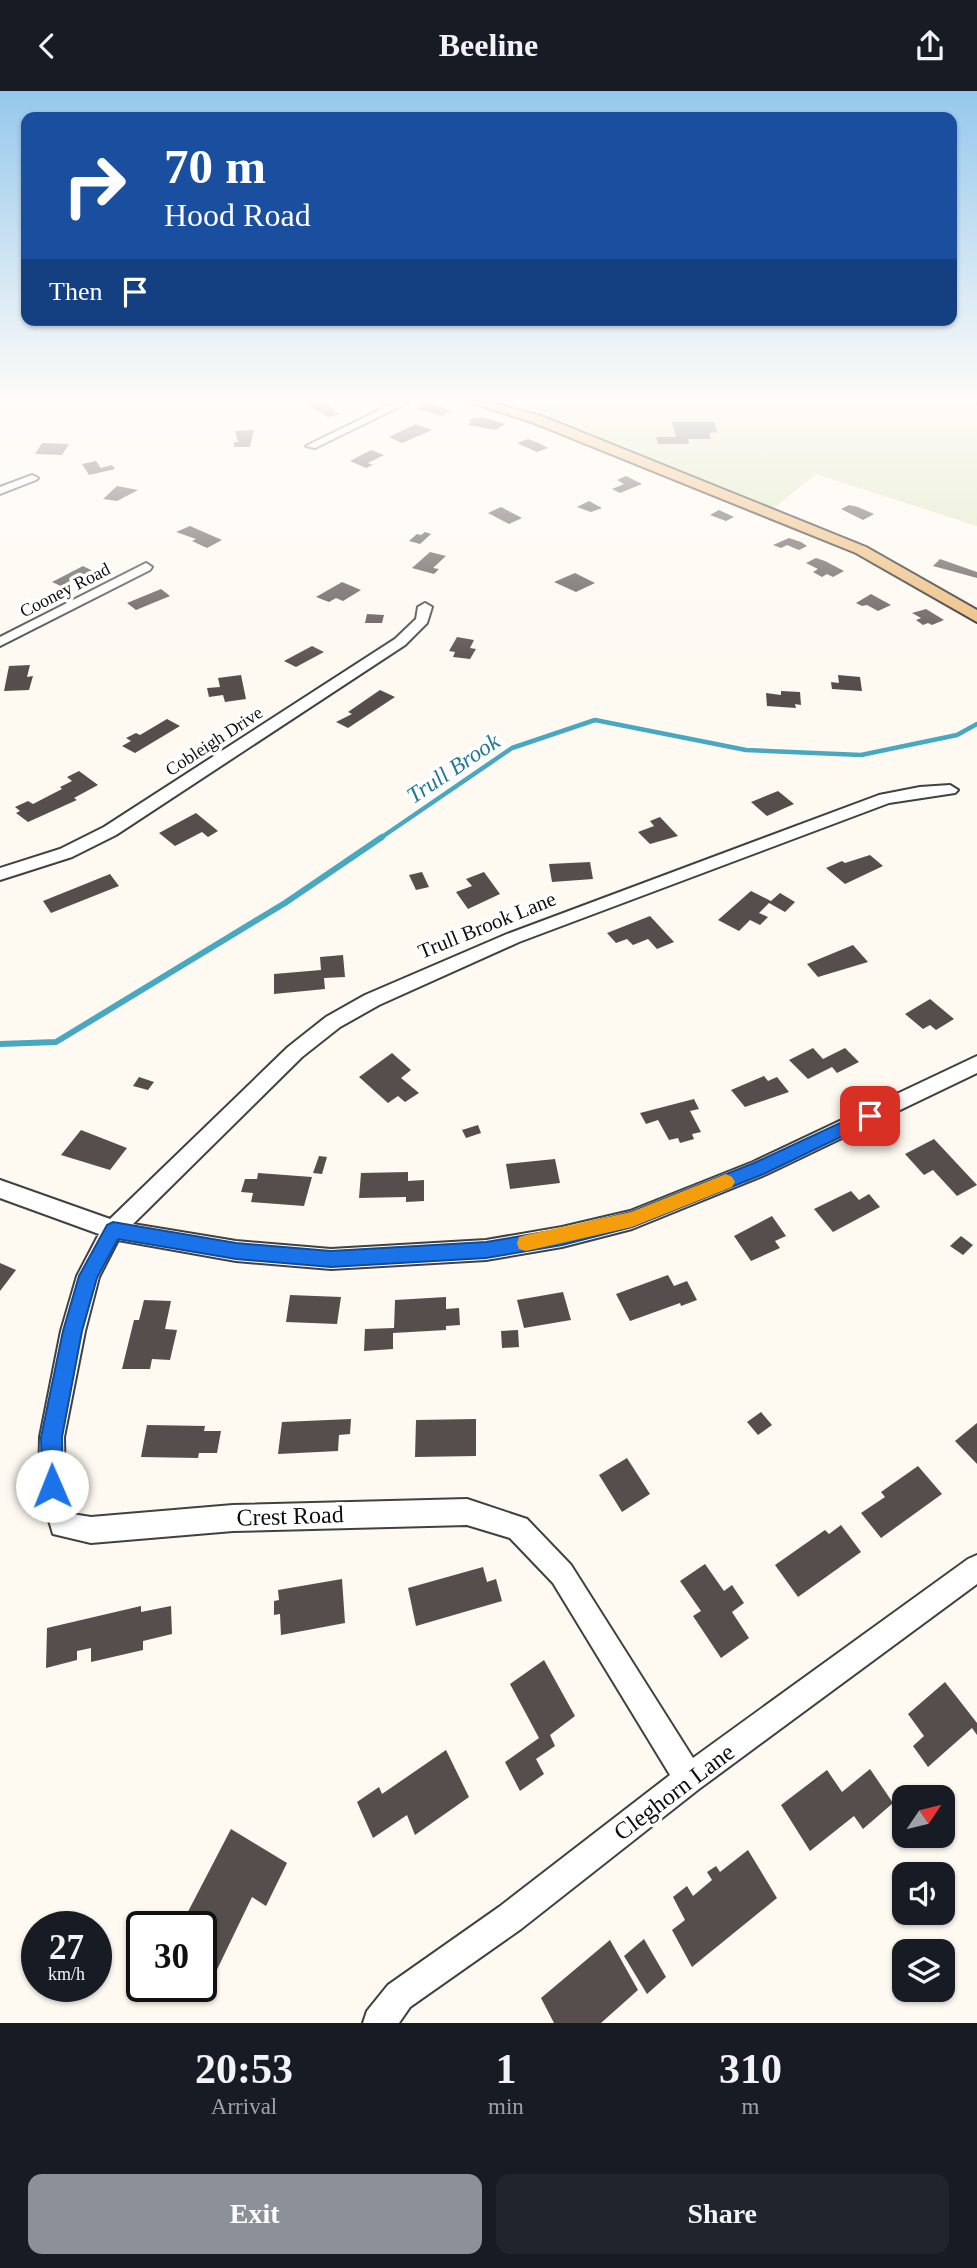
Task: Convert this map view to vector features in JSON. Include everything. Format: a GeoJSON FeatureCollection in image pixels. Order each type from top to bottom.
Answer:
{"type":"FeatureCollection","features":[{"type":"Feature","properties":{"kind":"main road"},"geometry":{"type":"LineString","coordinates":[[719,492],[861,550],[902,571],[977,617]]}},
{"type":"Feature","properties":{"kind":"street","name":"Cooney Road"},"geometry":{"type":"LineString","coordinates":[[0,642],[146,567]]}},
{"type":"Feature","properties":{"kind":"street","name":"Cobleigh Drive"},"geometry":{"type":"LineString","coordinates":[[0,874],[66,853],[142,811],[400,642],[422,620],[425,607]]}},
{"type":"Feature","properties":{"kind":"street","name":"Trull Brook Lane"},"geometry":{"type":"LineString","coordinates":[[113,1230],[295,1052],[333,1022],[372,1000],[513,938],[776,838],[885,799],[920,792],[950,790]]}},
{"type":"Feature","properties":{"kind":"street"},"geometry":{"type":"LineString","coordinates":[[0,1189],[113,1230],[236,1251],[331,1259],[486,1250],[562,1237],[632,1220],[760,1168],[977,1064]]}},
{"type":"Feature","properties":{"kind":"street","name":"Crest Road"},"geometry":{"type":"LineString","coordinates":[[113,1230],[88,1276],[73,1331],[52,1437],[52,1486],[62,1525],[91,1530],[233,1518],[467,1512],[518,1528],[562,1574],[689,1779]]}},
{"type":"Feature","properties":{"kind":"street","name":"Cleghorn Lane"},"geometry":{"type":"LineString","coordinates":[[379,2023],[399,1996],[510,1918],[689,1779],[977,1568]]}},
{"type":"Feature","properties":{"kind":"green space"},"geometry":{"type":"Polygon","coordinates":[[[734,492],[794,492],[774,508],[734,492]]]}},
{"type":"Feature","properties":{"kind":"green space"},"geometry":{"type":"Polygon","coordinates":[[[872,492],[977,492],[977,526],[872,492]]]}},
{"type":"Feature","properties":{"kind":"building"},"geometry":{"type":"Polygon","coordinates":[[[110,492],[134,492],[117,501],[103,499],[110,492]]]}},
{"type":"Feature","properties":{"kind":"building"},"geometry":{"type":"Polygon","coordinates":[[[589,501],[602,508],[591,512],[577,507],[589,501]]]}},
{"type":"Feature","properties":{"kind":"building"},"geometry":{"type":"Polygon","coordinates":[[[849,505],[874,514],[863,520],[841,509],[849,505]]]}},
{"type":"Feature","properties":{"kind":"building"},"geometry":{"type":"Polygon","coordinates":[[[501,507],[522,518],[509,524],[488,513],[501,507]]]}},
{"type":"Feature","properties":{"kind":"building"},"geometry":{"type":"Polygon","coordinates":[[[719,510],[734,517],[726,521],[710,515],[719,510]]]}},
{"type":"Feature","properties":{"kind":"building"},"geometry":{"type":"Polygon","coordinates":[[[190,526],[222,540],[207,548],[192,541],[196,539],[176,532],[190,526]]]}},
{"type":"Feature","properties":{"kind":"building"},"geometry":{"type":"Polygon","coordinates":[[[417,534],[431,534],[420,544],[409,541],[417,534]]]}},
{"type":"Feature","properties":{"kind":"building"},"geometry":{"type":"Polygon","coordinates":[[[789,538],[807,546],[799,550],[787,545],[781,548],[773,545],[789,538]]]}},
{"type":"Feature","properties":{"kind":"building"},"geometry":{"type":"Polygon","coordinates":[[[430,552],[446,556],[433,568],[439,569],[434,574],[412,568],[430,552]]]}},
{"type":"Feature","properties":{"kind":"building"},"geometry":{"type":"Polygon","coordinates":[[[816,558],[844,571],[833,577],[827,574],[822,577],[813,572],[818,569],[806,563],[816,558]]]}},
{"type":"Feature","properties":{"kind":"building"},"geometry":{"type":"Polygon","coordinates":[[[940,559],[977,572],[977,578],[933,566],[940,559]]]}},
{"type":"Feature","properties":{"kind":"building"},"geometry":{"type":"Polygon","coordinates":[[[83,566],[95,572],[63,587],[52,582],[83,566]]]}},
{"type":"Feature","properties":{"kind":"building"},"geometry":{"type":"Polygon","coordinates":[[[575,573],[595,583],[576,592],[554,582],[575,573]]]}},
{"type":"Feature","properties":{"kind":"building"},"geometry":{"type":"Polygon","coordinates":[[[342,582],[361,590],[343,601],[336,598],[329,602],[316,597],[342,582]]]}},
{"type":"Feature","properties":{"kind":"building"},"geometry":{"type":"Polygon","coordinates":[[[161,589],[170,596],[136,610],[127,603],[161,589]]]}},
{"type":"Feature","properties":{"kind":"building"},"geometry":{"type":"Polygon","coordinates":[[[871,594],[891,605],[878,611],[856,603],[871,594]]]}},
{"type":"Feature","properties":{"kind":"building"},"geometry":{"type":"Polygon","coordinates":[[[926,609],[944,620],[923,625],[916,620],[921,618],[912,613],[926,609]]]}},
{"type":"Feature","properties":{"kind":"building"},"geometry":{"type":"Polygon","coordinates":[[[367,614],[384,615],[382,623],[365,623],[367,614]]]}},
{"type":"Feature","properties":{"kind":"building"},"geometry":{"type":"Polygon","coordinates":[[[457,637],[474,640],[470,648],[476,649],[470,659],[453,657],[455,652],[449,651],[457,637]]]}},
{"type":"Feature","properties":{"kind":"building"},"geometry":{"type":"Polygon","coordinates":[[[312,646],[324,652],[296,667],[284,661],[312,646]]]}},
{"type":"Feature","properties":{"kind":"building"},"geometry":{"type":"Polygon","coordinates":[[[30,665],[27,677],[33,676],[29,690],[4,691],[9,666],[30,665]]]}},
{"type":"Feature","properties":{"kind":"building"},"geometry":{"type":"Polygon","coordinates":[[[241,675],[246,699],[225,702],[223,695],[209,697],[207,688],[220,687],[218,678],[241,675]]]}},
{"type":"Feature","properties":{"kind":"building"},"geometry":{"type":"Polygon","coordinates":[[[838,675],[860,677],[862,691],[832,689],[831,682],[839,683],[838,675]]]}},
{"type":"Feature","properties":{"kind":"building"},"geometry":{"type":"Polygon","coordinates":[[[380,690],[395,697],[348,728],[336,722],[352,714],[348,712],[380,690]]]}},
{"type":"Feature","properties":{"kind":"building"},"geometry":{"type":"Polygon","coordinates":[[[781,691],[800,692],[801,705],[795,704],[796,708],[767,706],[766,693],[781,695],[781,691]]]}},
{"type":"Feature","properties":{"kind":"building"},"geometry":{"type":"Polygon","coordinates":[[[167,719],[180,726],[135,753],[122,746],[131,741],[126,738],[136,733],[140,735],[167,719]]]}},
{"type":"Feature","properties":{"kind":"building"},"geometry":{"type":"Polygon","coordinates":[[[79,771],[98,785],[74,798],[77,800],[28,822],[16,813],[20,811],[15,807],[28,801],[33,804],[62,789],[60,787],[72,781],[67,777],[79,771]]]}},
{"type":"Feature","properties":{"kind":"building"},"geometry":{"type":"Polygon","coordinates":[[[778,791],[794,804],[767,816],[751,802],[778,791]]]}},
{"type":"Feature","properties":{"kind":"building"},"geometry":{"type":"Polygon","coordinates":[[[196,813],[218,831],[208,837],[202,832],[175,846],[159,833],[196,813]]]}},
{"type":"Feature","properties":{"kind":"building"},"geometry":{"type":"Polygon","coordinates":[[[660,817],[678,836],[650,844],[638,832],[654,826],[650,821],[660,817]]]}},
{"type":"Feature","properties":{"kind":"building"},"geometry":{"type":"Polygon","coordinates":[[[870,855],[883,866],[845,884],[826,868],[842,861],[845,863],[870,855]]]}},
{"type":"Feature","properties":{"kind":"building"},"geometry":{"type":"Polygon","coordinates":[[[590,862],[593,879],[552,882],[549,864],[590,862]]]}},
{"type":"Feature","properties":{"kind":"building"},"geometry":{"type":"Polygon","coordinates":[[[422,872],[429,887],[416,890],[409,875],[422,872]]]}},
{"type":"Feature","properties":{"kind":"building"},"geometry":{"type":"Polygon","coordinates":[[[484,872],[500,894],[468,909],[456,892],[472,886],[466,879],[484,872]]]}},
{"type":"Feature","properties":{"kind":"building"},"geometry":{"type":"Polygon","coordinates":[[[110,874],[119,886],[51,913],[43,901],[110,874]]]}},
{"type":"Feature","properties":{"kind":"building"},"geometry":{"type":"Polygon","coordinates":[[[751,891],[771,901],[780,893],[795,902],[785,912],[769,903],[759,913],[768,917],[760,925],[750,920],[739,931],[718,920],[751,891]]]}},
{"type":"Feature","properties":{"kind":"building"},"geometry":{"type":"Polygon","coordinates":[[[650,916],[674,942],[657,949],[648,939],[633,945],[627,939],[616,943],[607,933],[650,916]]]}},
{"type":"Feature","properties":{"kind":"building"},"geometry":{"type":"Polygon","coordinates":[[[853,945],[868,962],[818,977],[807,964],[853,945]]]}},
{"type":"Feature","properties":{"kind":"building"},"geometry":{"type":"Polygon","coordinates":[[[343,955],[345,977],[324,978],[325,989],[274,994],[274,974],[321,970],[320,957],[343,955]]]}},
{"type":"Feature","properties":{"kind":"building"},"geometry":{"type":"Polygon","coordinates":[[[930,999],[954,1019],[936,1030],[930,1025],[923,1029],[905,1014],[930,999]]]}},
{"type":"Feature","properties":{"kind":"building"},"geometry":{"type":"Polygon","coordinates":[[[813,1048],[823,1059],[845,1048],[859,1062],[837,1073],[832,1067],[808,1079],[789,1060],[813,1048]]]}},
{"type":"Feature","properties":{"kind":"building"},"geometry":{"type":"Polygon","coordinates":[[[392,1053],[411,1070],[401,1078],[419,1093],[405,1102],[398,1096],[388,1103],[359,1077],[392,1053]]]}},
{"type":"Feature","properties":{"kind":"building"},"geometry":{"type":"Polygon","coordinates":[[[764,1076],[768,1081],[777,1077],[789,1092],[745,1107],[731,1090],[764,1076]]]}},
{"type":"Feature","properties":{"kind":"building"},"geometry":{"type":"Polygon","coordinates":[[[139,1077],[154,1082],[148,1090],[133,1086],[139,1077]]]}},
{"type":"Feature","properties":{"kind":"building"},"geometry":{"type":"Polygon","coordinates":[[[694,1099],[699,1109],[690,1111],[701,1132],[692,1134],[694,1139],[680,1143],[678,1138],[669,1140],[658,1120],[646,1124],[640,1113],[694,1099]]]}},
{"type":"Feature","properties":{"kind":"building"},"geometry":{"type":"Polygon","coordinates":[[[478,1125],[481,1133],[466,1138],[462,1130],[478,1125]]]}},
{"type":"Feature","properties":{"kind":"building"},"geometry":{"type":"Polygon","coordinates":[[[81,1130],[127,1148],[110,1170],[61,1155],[81,1130]]]}},
{"type":"Feature","properties":{"kind":"building"},"geometry":{"type":"Polygon","coordinates":[[[934,1139],[977,1185],[957,1196],[933,1170],[924,1175],[905,1154],[934,1139]]]}},
{"type":"Feature","properties":{"kind":"building"},"geometry":{"type":"Polygon","coordinates":[[[319,1156],[327,1157],[322,1174],[313,1173],[319,1156]]]}},
{"type":"Feature","properties":{"kind":"building"},"geometry":{"type":"Polygon","coordinates":[[[555,1159],[560,1183],[510,1189],[506,1164],[555,1159]]]}},
{"type":"Feature","properties":{"kind":"building"},"geometry":{"type":"Polygon","coordinates":[[[408,1172],[408,1181],[424,1180],[424,1201],[406,1202],[406,1197],[359,1198],[361,1173],[408,1172]]]}},
{"type":"Feature","properties":{"kind":"building"},"geometry":{"type":"Polygon","coordinates":[[[258,1173],[312,1177],[304,1206],[251,1202],[253,1193],[241,1192],[245,1179],[257,1179],[258,1173]]]}},
{"type":"Feature","properties":{"kind":"building"},"geometry":{"type":"Polygon","coordinates":[[[851,1191],[859,1200],[869,1194],[880,1207],[833,1232],[814,1209],[851,1191]]]}},
{"type":"Feature","properties":{"kind":"building"},"geometry":{"type":"Polygon","coordinates":[[[772,1216],[786,1236],[775,1241],[780,1248],[751,1261],[734,1236],[772,1216]]]}},
{"type":"Feature","properties":{"kind":"building"},"geometry":{"type":"Polygon","coordinates":[[[961,1236],[973,1245],[963,1255],[950,1246],[961,1236]]]}},
{"type":"Feature","properties":{"kind":"building"},"geometry":{"type":"Polygon","coordinates":[[[0,1263],[16,1270],[0,1291],[0,1263]]]}},
{"type":"Feature","properties":{"kind":"building"},"geometry":{"type":"Polygon","coordinates":[[[668,1275],[674,1286],[687,1281],[697,1300],[681,1306],[680,1303],[630,1321],[616,1294],[668,1275]]]}},
{"type":"Feature","properties":{"kind":"building"},"geometry":{"type":"Polygon","coordinates":[[[563,1292],[571,1320],[524,1328],[517,1300],[563,1292]]]}},
{"type":"Feature","properties":{"kind":"building"},"geometry":{"type":"Polygon","coordinates":[[[290,1295],[341,1297],[337,1324],[286,1322],[290,1295]]]}},
{"type":"Feature","properties":{"kind":"building"},"geometry":{"type":"Polygon","coordinates":[[[446,1297],[446,1309],[459,1308],[460,1325],[446,1326],[446,1330],[393,1333],[393,1349],[364,1351],[365,1329],[394,1328],[395,1300],[446,1297]]]}},
{"type":"Feature","properties":{"kind":"building"},"geometry":{"type":"Polygon","coordinates":[[[144,1300],[171,1301],[165,1329],[177,1330],[170,1360],[152,1359],[150,1369],[122,1369],[134,1320],[139,1320],[144,1300]]]}},
{"type":"Feature","properties":{"kind":"building"},"geometry":{"type":"Polygon","coordinates":[[[518,1330],[519,1347],[502,1348],[501,1331],[518,1330]]]}},
{"type":"Feature","properties":{"kind":"building"},"geometry":{"type":"Polygon","coordinates":[[[761,1412],[772,1425],[758,1435],[747,1422],[761,1412]]]}},
{"type":"Feature","properties":{"kind":"building"},"geometry":{"type":"Polygon","coordinates":[[[351,1419],[350,1434],[339,1435],[338,1451],[278,1454],[282,1422],[351,1419]]]}},
{"type":"Feature","properties":{"kind":"building"},"geometry":{"type":"Polygon","coordinates":[[[476,1419],[476,1456],[415,1457],[416,1420],[476,1419]]]}},
{"type":"Feature","properties":{"kind":"building"},"geometry":{"type":"Polygon","coordinates":[[[977,1423],[977,1464],[955,1441],[977,1423]]]}},
{"type":"Feature","properties":{"kind":"building"},"geometry":{"type":"Polygon","coordinates":[[[147,1425],[205,1426],[204,1431],[221,1431],[217,1453],[199,1453],[198,1458],[141,1457],[147,1425]]]}},
{"type":"Feature","properties":{"kind":"building"},"geometry":{"type":"Polygon","coordinates":[[[627,1458],[650,1494],[622,1512],[599,1475],[627,1458]]]}},
{"type":"Feature","properties":{"kind":"building"},"geometry":{"type":"Polygon","coordinates":[[[918,1466],[942,1494],[881,1538],[861,1513],[885,1497],[881,1492],[918,1466]]]}},
{"type":"Feature","properties":{"kind":"building"},"geometry":{"type":"Polygon","coordinates":[[[841,1525],[861,1552],[798,1597],[775,1565],[825,1530],[829,1534],[841,1525]]]}},
{"type":"Feature","properties":{"kind":"building"},"geometry":{"type":"Polygon","coordinates":[[[705,1564],[724,1591],[732,1585],[744,1603],[732,1612],[749,1638],[721,1658],[693,1616],[701,1611],[680,1581],[705,1564]]]}},
{"type":"Feature","properties":{"kind":"building"},"geometry":{"type":"Polygon","coordinates":[[[483,1567],[487,1582],[496,1579],[502,1601],[416,1626],[408,1588],[483,1567]]]}},
{"type":"Feature","properties":{"kind":"building"},"geometry":{"type":"Polygon","coordinates":[[[342,1579],[345,1623],[281,1635],[280,1614],[274,1615],[274,1601],[279,1600],[278,1590],[342,1579]]]}},
{"type":"Feature","properties":{"kind":"building"},"geometry":{"type":"Polygon","coordinates":[[[141,1606],[141,1612],[171,1606],[172,1634],[143,1641],[143,1650],[91,1662],[91,1648],[77,1651],[77,1660],[46,1668],[47,1628],[141,1606]]]}},
{"type":"Feature","properties":{"kind":"building"},"geometry":{"type":"Polygon","coordinates":[[[544,1660],[575,1716],[550,1735],[555,1746],[536,1759],[544,1774],[520,1791],[505,1762],[539,1738],[510,1684],[544,1660]]]}},
{"type":"Feature","properties":{"kind":"building"},"geometry":{"type":"Polygon","coordinates":[[[945,1682],[977,1723],[977,1735],[972,1728],[928,1767],[913,1746],[924,1736],[908,1714],[945,1682]]]}},
{"type":"Feature","properties":{"kind":"building"},"geometry":{"type":"Polygon","coordinates":[[[446,1750],[469,1797],[415,1835],[407,1815],[373,1838],[357,1802],[379,1787],[382,1794],[446,1750]]]}},
{"type":"Feature","properties":{"kind":"building"},"geometry":{"type":"Polygon","coordinates":[[[870,1769],[892,1804],[863,1829],[854,1816],[810,1851],[781,1805],[827,1770],[842,1792],[870,1769]]]}},
{"type":"Feature","properties":{"kind":"building"},"geometry":{"type":"Polygon","coordinates":[[[231,1829],[287,1863],[266,1906],[252,1897],[217,1970],[217,1911],[188,1911],[231,1829]]]}},
{"type":"Feature","properties":{"kind":"building"},"geometry":{"type":"Polygon","coordinates":[[[748,1850],[777,1898],[692,1967],[672,1930],[685,1920],[673,1897],[687,1886],[693,1896],[712,1880],[707,1872],[716,1866],[720,1872],[748,1850]]]}},
{"type":"Feature","properties":{"kind":"building"},"geometry":{"type":"Polygon","coordinates":[[[644,1939],[666,1977],[647,1994],[624,1956],[644,1939]]]}},
{"type":"Feature","properties":{"kind":"building"},"geometry":{"type":"Polygon","coordinates":[[[610,1940],[638,1990],[601,2023],[554,2023],[541,1998],[610,1940]]]}},
{"type":"Feature","properties":{"kind":"waterway","name":"Trull Brook"},"geometry":{"type":"LineString","coordinates":[[379,839],[512,748],[595,720],[746,750],[861,755],[957,735],[977,724]]}},
{"type":"Feature","properties":{"kind":"waterway","name":"Trull Brook"},"geometry":{"type":"LineString","coordinates":[[0,1044],[56,1042],[285,903],[382,837]]}},
{"type":"Feature","properties":{"kind":"slow traffic"},"geometry":{"type":"LineString","coordinates":[[526,1243],[632,1220],[726,1182]]}},
{"type":"Feature","properties":{"kind":"route"},"geometry":{"type":"LineString","coordinates":[[52,1486],[52,1437],[73,1331],[88,1276],[113,1230],[236,1251],[331,1259],[486,1250],[562,1237],[632,1220],[760,1168],[870,1116]]}}]}
